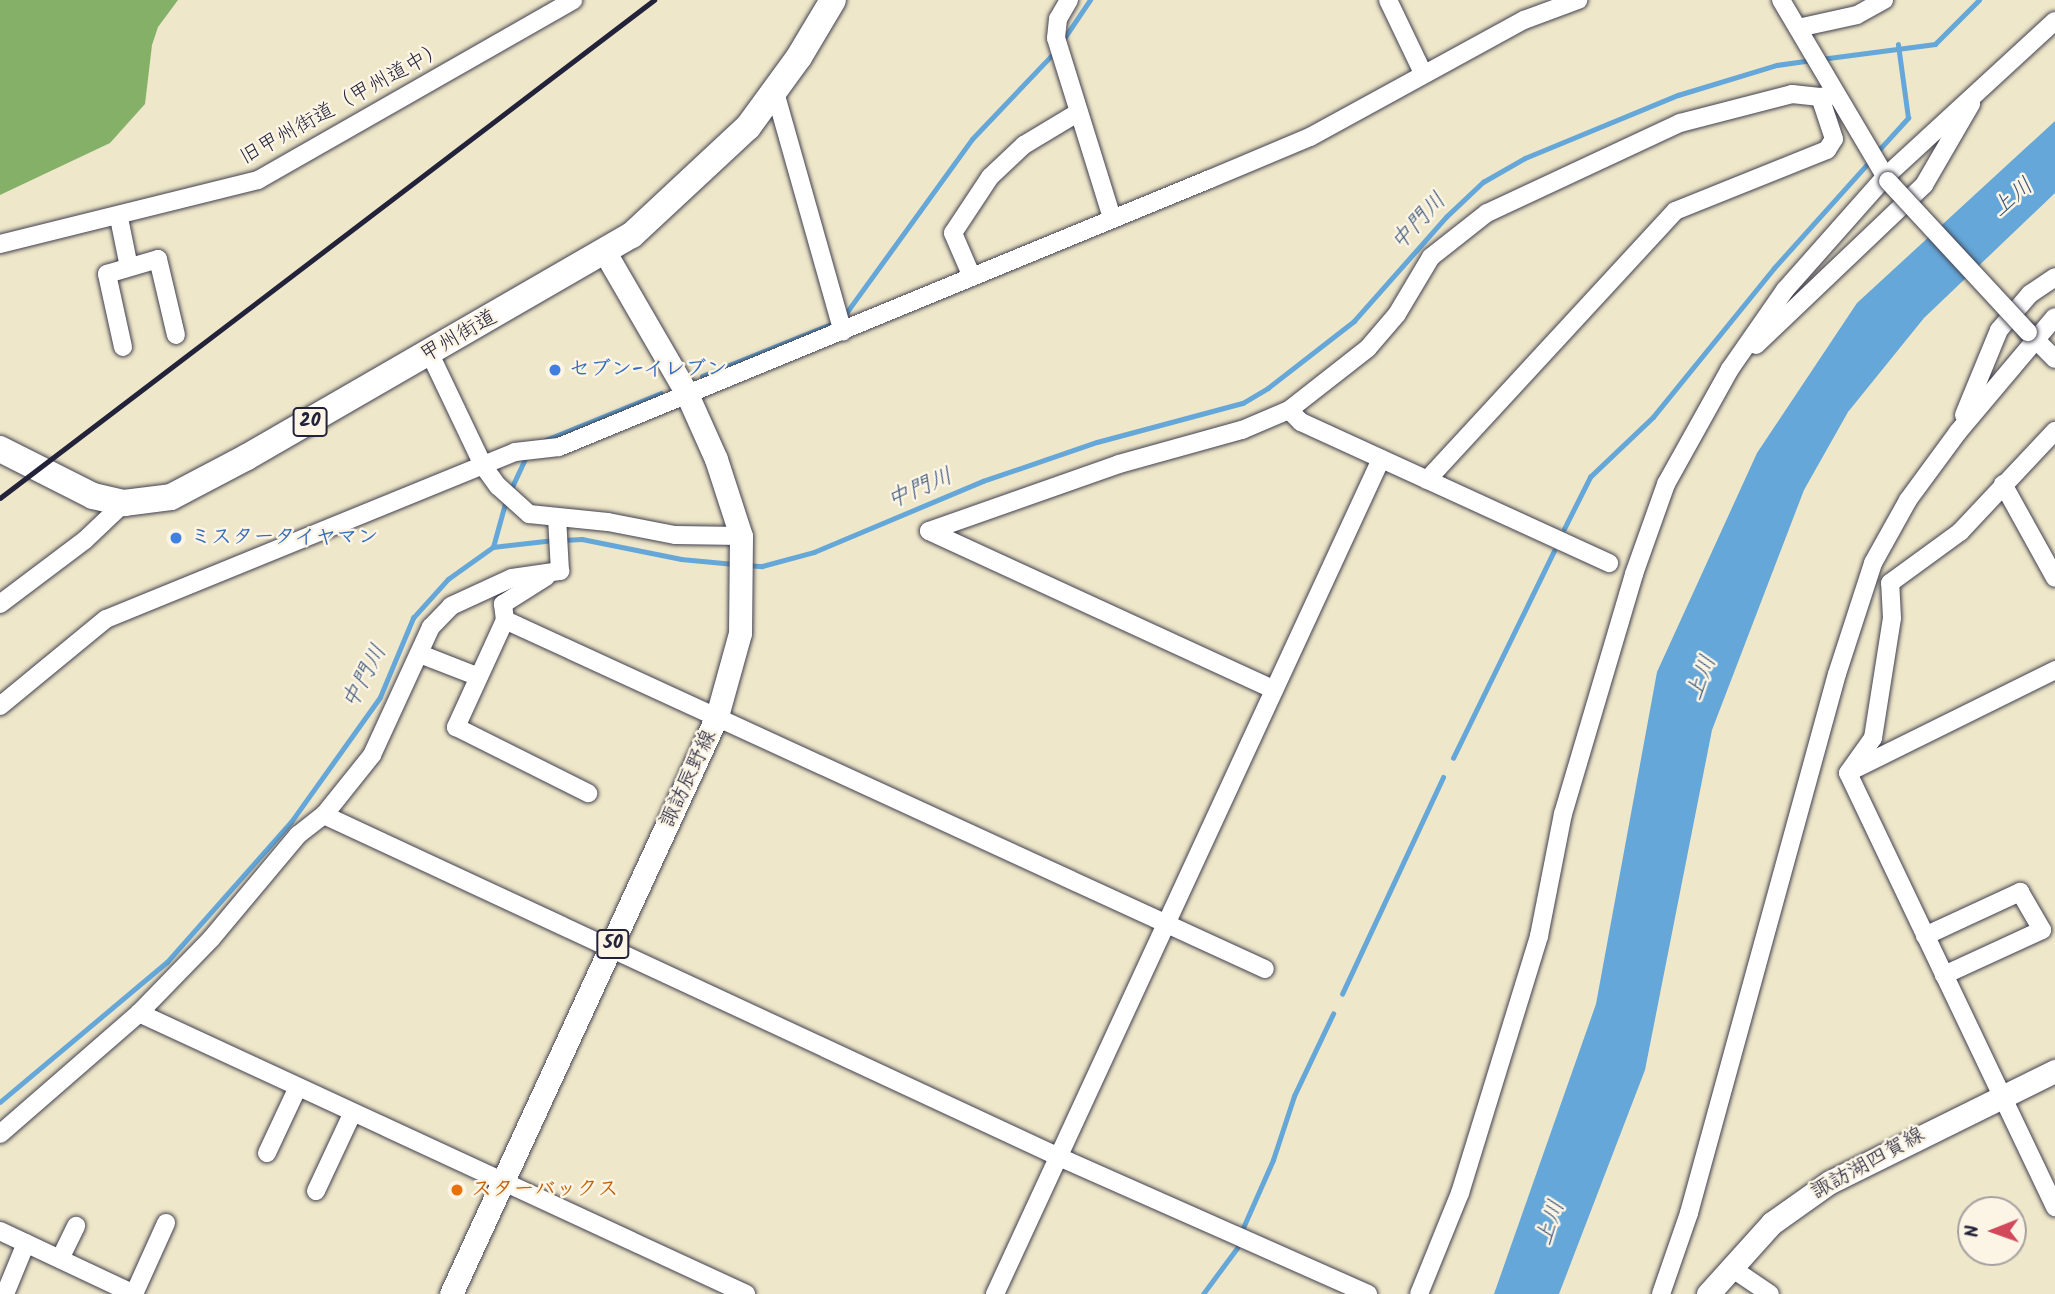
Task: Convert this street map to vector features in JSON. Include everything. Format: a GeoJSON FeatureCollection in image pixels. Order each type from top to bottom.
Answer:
{"type":"FeatureCollection","features":[{"type":"Feature","properties":{"kind":"highway","name":"甲州街道"},"geometry":{"type":"LineString","coordinates":[[0,450],[93,496],[124,503],[171,497],[430,354],[605,253],[706,171],[775,92],[833,0]]}},
{"type":"Feature","properties":{"kind":"main road","name":"諏訪辰野線"},"geometry":{"type":"LineString","coordinates":[[451,1294],[718,716],[740,633],[743,584],[741,539],[716,459],[686,392],[605,253]]}},
{"type":"Feature","properties":{"kind":"main road","name":"諏訪湖四賀線"},"geometry":{"type":"LineString","coordinates":[[1708,1294],[1772,1223],[1830,1182],[2055,1071]]}},
{"type":"Feature","properties":{"kind":"street","name":"旧甲州街道（甲州道中）"},"geometry":{"type":"LineString","coordinates":[[0,244],[119,218],[258,180],[572,0]]}},
{"type":"Feature","properties":{"kind":"street"},"geometry":{"type":"LineString","coordinates":[[1069,0],[1058,19],[1056,38],[1112,218]]}},
{"type":"Feature","properties":{"kind":"street"},"geometry":{"type":"LineString","coordinates":[[1388,0],[1423,73]]}},
{"type":"Feature","properties":{"kind":"street"},"geometry":{"type":"LineString","coordinates":[[0,706],[106,619],[526,450],[548,448],[686,392],[839,325],[972,277],[1310,137],[1524,20],[1578,0]]}},
{"type":"Feature","properties":{"kind":"street"},"geometry":{"type":"LineString","coordinates":[[1781,0],[1801,33],[1830,94],[1883,175],[2055,359]]}},
{"type":"Feature","properties":{"kind":"street"},"geometry":{"type":"LineString","coordinates":[[1801,33],[1857,15],[1884,0]]}},
{"type":"Feature","properties":{"kind":"street"},"geometry":{"type":"LineString","coordinates":[[1419,1294],[1460,1193],[1535,949],[1563,814],[1634,574],[1666,484],[1730,369],[1785,290],[1883,175],[2055,21]]}},
{"type":"Feature","properties":{"kind":"street"},"geometry":{"type":"LineString","coordinates":[[1730,369],[1924,185],[1977,91]]}},
{"type":"Feature","properties":{"kind":"street"},"geometry":{"type":"LineString","coordinates":[[775,92],[839,325]]}},
{"type":"Feature","properties":{"kind":"street"},"geometry":{"type":"LineString","coordinates":[[1274,690],[929,531],[1119,464],[1242,430],[1289,410],[1368,348],[1397,314],[1431,257],[1487,213],[1680,123],[1792,94],[1830,94]]}},
{"type":"Feature","properties":{"kind":"street"},"geometry":{"type":"LineString","coordinates":[[1427,480],[1675,211],[1826,150],[1834,139],[1830,94]]}},
{"type":"Feature","properties":{"kind":"street"},"geometry":{"type":"LineString","coordinates":[[972,277],[953,233],[999,169],[1024,145],[1079,113]]}},
{"type":"Feature","properties":{"kind":"street"},"geometry":{"type":"LineString","coordinates":[[119,218],[129,267]]}},
{"type":"Feature","properties":{"kind":"street"},"geometry":{"type":"LineString","coordinates":[[123,347],[107,274],[158,259],[176,335]]}},
{"type":"Feature","properties":{"kind":"street"},"geometry":{"type":"LineString","coordinates":[[1958,432],[1999,330],[2030,295],[2055,278]]}},
{"type":"Feature","properties":{"kind":"street"},"geometry":{"type":"LineString","coordinates":[[1661,1294],[1689,1213],[1852,623],[1873,563],[1899,516],[1958,432],[2030,335],[2055,317]]}},
{"type":"Feature","properties":{"kind":"street"},"geometry":{"type":"LineString","coordinates":[[430,354],[485,467],[500,489],[529,514],[557,521],[608,522],[675,535],[741,539]]}},
{"type":"Feature","properties":{"kind":"street"},"geometry":{"type":"LineString","coordinates":[[1289,410],[1301,422],[1609,563]]}},
{"type":"Feature","properties":{"kind":"street"},"geometry":{"type":"LineString","coordinates":[[1848,773],[1872,738],[1892,618],[1890,583],[1960,532],[2055,431]]}},
{"type":"Feature","properties":{"kind":"street"},"geometry":{"type":"LineString","coordinates":[[995,1294],[1381,458]]}},
{"type":"Feature","properties":{"kind":"street"},"geometry":{"type":"LineString","coordinates":[[2003,484],[2055,578]]}},
{"type":"Feature","properties":{"kind":"street"},"geometry":{"type":"LineString","coordinates":[[0,604],[85,540],[124,503]]}},
{"type":"Feature","properties":{"kind":"street"},"geometry":{"type":"LineString","coordinates":[[554,567],[557,521]]}},
{"type":"Feature","properties":{"kind":"street"},"geometry":{"type":"LineString","coordinates":[[554,567],[503,604],[505,620],[456,727],[588,793]]}},
{"type":"Feature","properties":{"kind":"street"},"geometry":{"type":"LineString","coordinates":[[0,1133],[139,1013],[211,939],[298,835],[324,815],[372,755],[431,627],[452,606],[512,578],[554,567]]}},
{"type":"Feature","properties":{"kind":"street"},"geometry":{"type":"LineString","coordinates":[[505,620],[1265,969]]}},
{"type":"Feature","properties":{"kind":"street"},"geometry":{"type":"LineString","coordinates":[[420,654],[479,677]]}},
{"type":"Feature","properties":{"kind":"street"},"geometry":{"type":"LineString","coordinates":[[1848,773],[2055,670]]}},
{"type":"Feature","properties":{"kind":"street"},"geometry":{"type":"LineString","coordinates":[[1848,773],[2055,1208]]}},
{"type":"Feature","properties":{"kind":"street"},"geometry":{"type":"LineString","coordinates":[[324,815],[1059,1157],[1368,1294]]}},
{"type":"Feature","properties":{"kind":"street"},"geometry":{"type":"LineString","coordinates":[[1925,936],[2020,892],[2042,930],[1944,975]]}},
{"type":"Feature","properties":{"kind":"street"},"geometry":{"type":"LineString","coordinates":[[139,1013],[297,1089],[746,1294]]}},
{"type":"Feature","properties":{"kind":"street"},"geometry":{"type":"LineString","coordinates":[[267,1153],[297,1089]]}},
{"type":"Feature","properties":{"kind":"street"},"geometry":{"type":"LineString","coordinates":[[316,1191],[352,1114]]}},
{"type":"Feature","properties":{"kind":"street"},"geometry":{"type":"LineString","coordinates":[[0,1231],[60,1259],[100,1287],[134,1294],[166,1223]]}},
{"type":"Feature","properties":{"kind":"street"},"geometry":{"type":"LineString","coordinates":[[60,1259],[76,1226]]}},
{"type":"Feature","properties":{"kind":"street"},"geometry":{"type":"LineString","coordinates":[[5,1294],[26,1243]]}},
{"type":"Feature","properties":{"kind":"street"},"geometry":{"type":"LineString","coordinates":[[1730,1268],[1770,1294]]}},
{"type":"Feature","properties":{"kind":"green space"},"geometry":{"type":"Polygon","coordinates":[[[0,0],[178,0],[158,27],[152,45],[145,104],[110,143],[0,195],[0,0]]]}},
{"type":"Feature","properties":{"kind":"water","name":"上川"},"geometry":{"type":"Polygon","coordinates":[[[2055,121],[2055,193],[1924,318],[1848,412],[1804,490],[1712,730],[1645,1070],[1559,1294],[1494,1294],[1596,1004],[1657,672],[1757,453],[1857,303],[2055,121]]]}},
{"type":"Feature","properties":{"kind":"waterway"},"geometry":{"type":"LineString","coordinates":[[1063,40],[1090,0]]}},
{"type":"Feature","properties":{"kind":"waterway","name":"中門川"},"geometry":{"type":"LineString","coordinates":[[1821,59],[1935,44],[1979,0]]}},
{"type":"Feature","properties":{"kind":"waterway"},"geometry":{"type":"LineString","coordinates":[[1878,151],[1908,118],[1898,45]]}},
{"type":"Feature","properties":{"kind":"waterway"},"geometry":{"type":"LineString","coordinates":[[844,316],[972,139],[1054,53]]}},
{"type":"Feature","properties":{"kind":"waterway","name":"中門川"},"geometry":{"type":"LineString","coordinates":[[746,565],[762,566],[814,552],[983,481],[1097,442],[1243,403],[1268,388],[1354,321],[1446,217],[1483,182],[1525,158],[1678,95],[1777,65],[1812,60]]}},
{"type":"Feature","properties":{"kind":"waterway"},"geometry":{"type":"LineString","coordinates":[[1564,529],[1590,477],[1653,417],[1774,268],[1870,161]]}},
{"type":"Feature","properties":{"kind":"waterway"},"geometry":{"type":"LineString","coordinates":[[702,376],[834,323]]}},
{"type":"Feature","properties":{"kind":"waterway"},"geometry":{"type":"LineString","coordinates":[[543,441],[661,393]]}},
{"type":"Feature","properties":{"kind":"waterway"},"geometry":{"type":"LineString","coordinates":[[511,489],[526,457]]}},
{"type":"Feature","properties":{"kind":"waterway"},"geometry":{"type":"LineString","coordinates":[[493,547],[506,500]]}},
{"type":"Feature","properties":{"kind":"waterway","name":"中門川"},"geometry":{"type":"LineString","coordinates":[[563,540],[582,539],[681,559],[734,564]]}},
{"type":"Feature","properties":{"kind":"waterway","name":"中門川"},"geometry":{"type":"LineString","coordinates":[[0,1102],[167,962],[291,822],[380,697],[413,618],[448,579],[493,547],[554,540]]}},
{"type":"Feature","properties":{"kind":"waterway"},"geometry":{"type":"LineString","coordinates":[[1453,758],[1554,551]]}},
{"type":"Feature","properties":{"kind":"waterway"},"geometry":{"type":"LineString","coordinates":[[1342,994],[1443,777]]}},
{"type":"Feature","properties":{"kind":"waterway"},"geometry":{"type":"LineString","coordinates":[[1243,1228],[1273,1160],[1294,1096],[1333,1014]]}},
{"type":"Feature","properties":{"kind":"waterway"},"geometry":{"type":"LineString","coordinates":[[1203,1294],[1237,1248]]}},
{"type":"Feature","properties":{"kind":"railway"},"geometry":{"type":"LineString","coordinates":[[0,498],[654,0]]}},
{"type":"Feature","properties":{"kind":"place","name":"セブン-イレブン"},"geometry":{"type":"Point","coordinates":[555,370]}},
{"type":"Feature","properties":{"kind":"place","name":"ミスタータイヤマン"},"geometry":{"type":"Point","coordinates":[176,538]}},
{"type":"Feature","properties":{"kind":"place","name":"スターバックス"},"geometry":{"type":"Point","coordinates":[457,1190]}}]}
